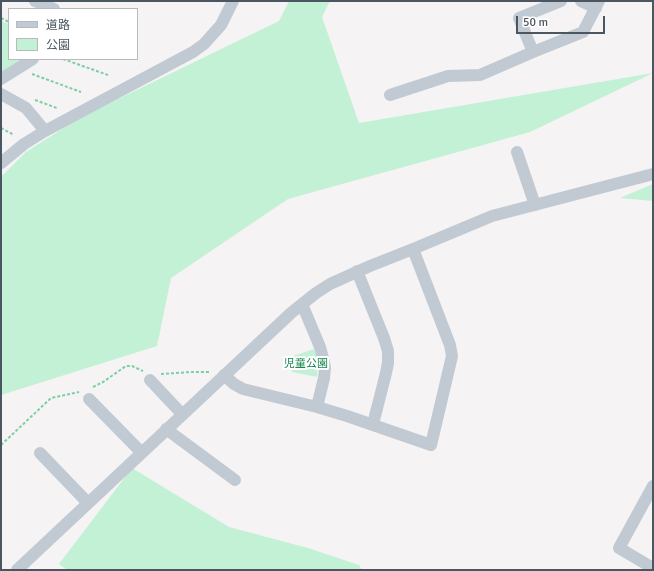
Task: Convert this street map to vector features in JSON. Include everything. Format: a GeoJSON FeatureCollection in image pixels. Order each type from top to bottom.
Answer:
{"type":"FeatureCollection","features":[{"type":"Feature","properties":{"kind":"street"},"geometry":{"type":"LineString","coordinates":[[34,1],[52,8]]}},
{"type":"Feature","properties":{"kind":"street"},"geometry":{"type":"LineString","coordinates":[[1,163],[24,144],[44,131],[193,52],[204,44],[221,25],[233,1]]}},
{"type":"Feature","properties":{"kind":"street"},"geometry":{"type":"LineString","coordinates":[[533,52],[519,18],[561,1]]}},
{"type":"Feature","properties":{"kind":"street"},"geometry":{"type":"LineString","coordinates":[[390,95],[448,76],[480,75],[583,32],[598,5],[581,1]]}},
{"type":"Feature","properties":{"kind":"street"},"geometry":{"type":"LineString","coordinates":[[1,79],[28,62]]}},
{"type":"Feature","properties":{"kind":"street"},"geometry":{"type":"LineString","coordinates":[[1,94],[26,108],[44,131]]}},
{"type":"Feature","properties":{"kind":"street"},"geometry":{"type":"LineString","coordinates":[[517,152],[535,205]]}},
{"type":"Feature","properties":{"kind":"street"},"geometry":{"type":"LineString","coordinates":[[17,570],[224,375],[302,304],[330,284],[357,271],[492,216],[653,174]]}},
{"type":"Feature","properties":{"kind":"street"},"geometry":{"type":"LineString","coordinates":[[224,375],[234,384],[243,389],[317,407],[374,424],[431,445],[452,356],[450,345],[414,249]]}},
{"type":"Feature","properties":{"kind":"street"},"geometry":{"type":"LineString","coordinates":[[357,271],[388,351],[386,372],[374,424]]}},
{"type":"Feature","properties":{"kind":"street"},"geometry":{"type":"LineString","coordinates":[[302,304],[324,358],[324,378],[317,407]]}},
{"type":"Feature","properties":{"kind":"street"},"geometry":{"type":"LineString","coordinates":[[151,376],[182,414]]}},
{"type":"Feature","properties":{"kind":"street"},"geometry":{"type":"LineString","coordinates":[[87,393],[142,453]]}},
{"type":"Feature","properties":{"kind":"street"},"geometry":{"type":"LineString","coordinates":[[166,429],[235,480]]}},
{"type":"Feature","properties":{"kind":"street"},"geometry":{"type":"LineString","coordinates":[[40,453],[88,503]]}},
{"type":"Feature","properties":{"kind":"street"},"geometry":{"type":"LineString","coordinates":[[653,486],[619,548],[653,568]]}},
{"type":"Feature","properties":{"kind":"path"},"geometry":{"type":"LineString","coordinates":[[66,60],[108,75]]}},
{"type":"Feature","properties":{"kind":"path"},"geometry":{"type":"LineString","coordinates":[[28,62],[29,72],[82,92]]}},
{"type":"Feature","properties":{"kind":"path"},"geometry":{"type":"LineString","coordinates":[[1,128],[14,134]]}},
{"type":"Feature","properties":{"kind":"path"},"geometry":{"type":"LineString","coordinates":[[1,445],[51,398],[87,393],[126,366],[132,366],[151,376],[191,372],[211,372]]}},
{"type":"Feature","properties":{"kind":"green space"},"geometry":{"type":"Polygon","coordinates":[[[289,1],[330,1],[322,17],[359,123],[653,73],[530,132],[288,199],[171,278],[157,346],[1,395],[1,177],[26,152],[81,117],[279,21],[289,1]]]}},
{"type":"Feature","properties":{"kind":"green space"},"geometry":{"type":"Polygon","coordinates":[[[1,21],[8,24],[8,60],[20,60],[1,72],[1,21]]]}},
{"type":"Feature","properties":{"kind":"green space"},"geometry":{"type":"Polygon","coordinates":[[[653,184],[653,201],[620,198],[653,184]]]}},
{"type":"Feature","properties":{"kind":"green space","name":"児童公園"},"geometry":{"type":"Polygon","coordinates":[[[314,349],[318,358],[317,377],[292,372],[287,358],[314,349]]]}},
{"type":"Feature","properties":{"kind":"green space"},"geometry":{"type":"Polygon","coordinates":[[[132,468],[229,527],[308,548],[359,565],[362,570],[67,570],[59,564],[132,468]]]}}]}
